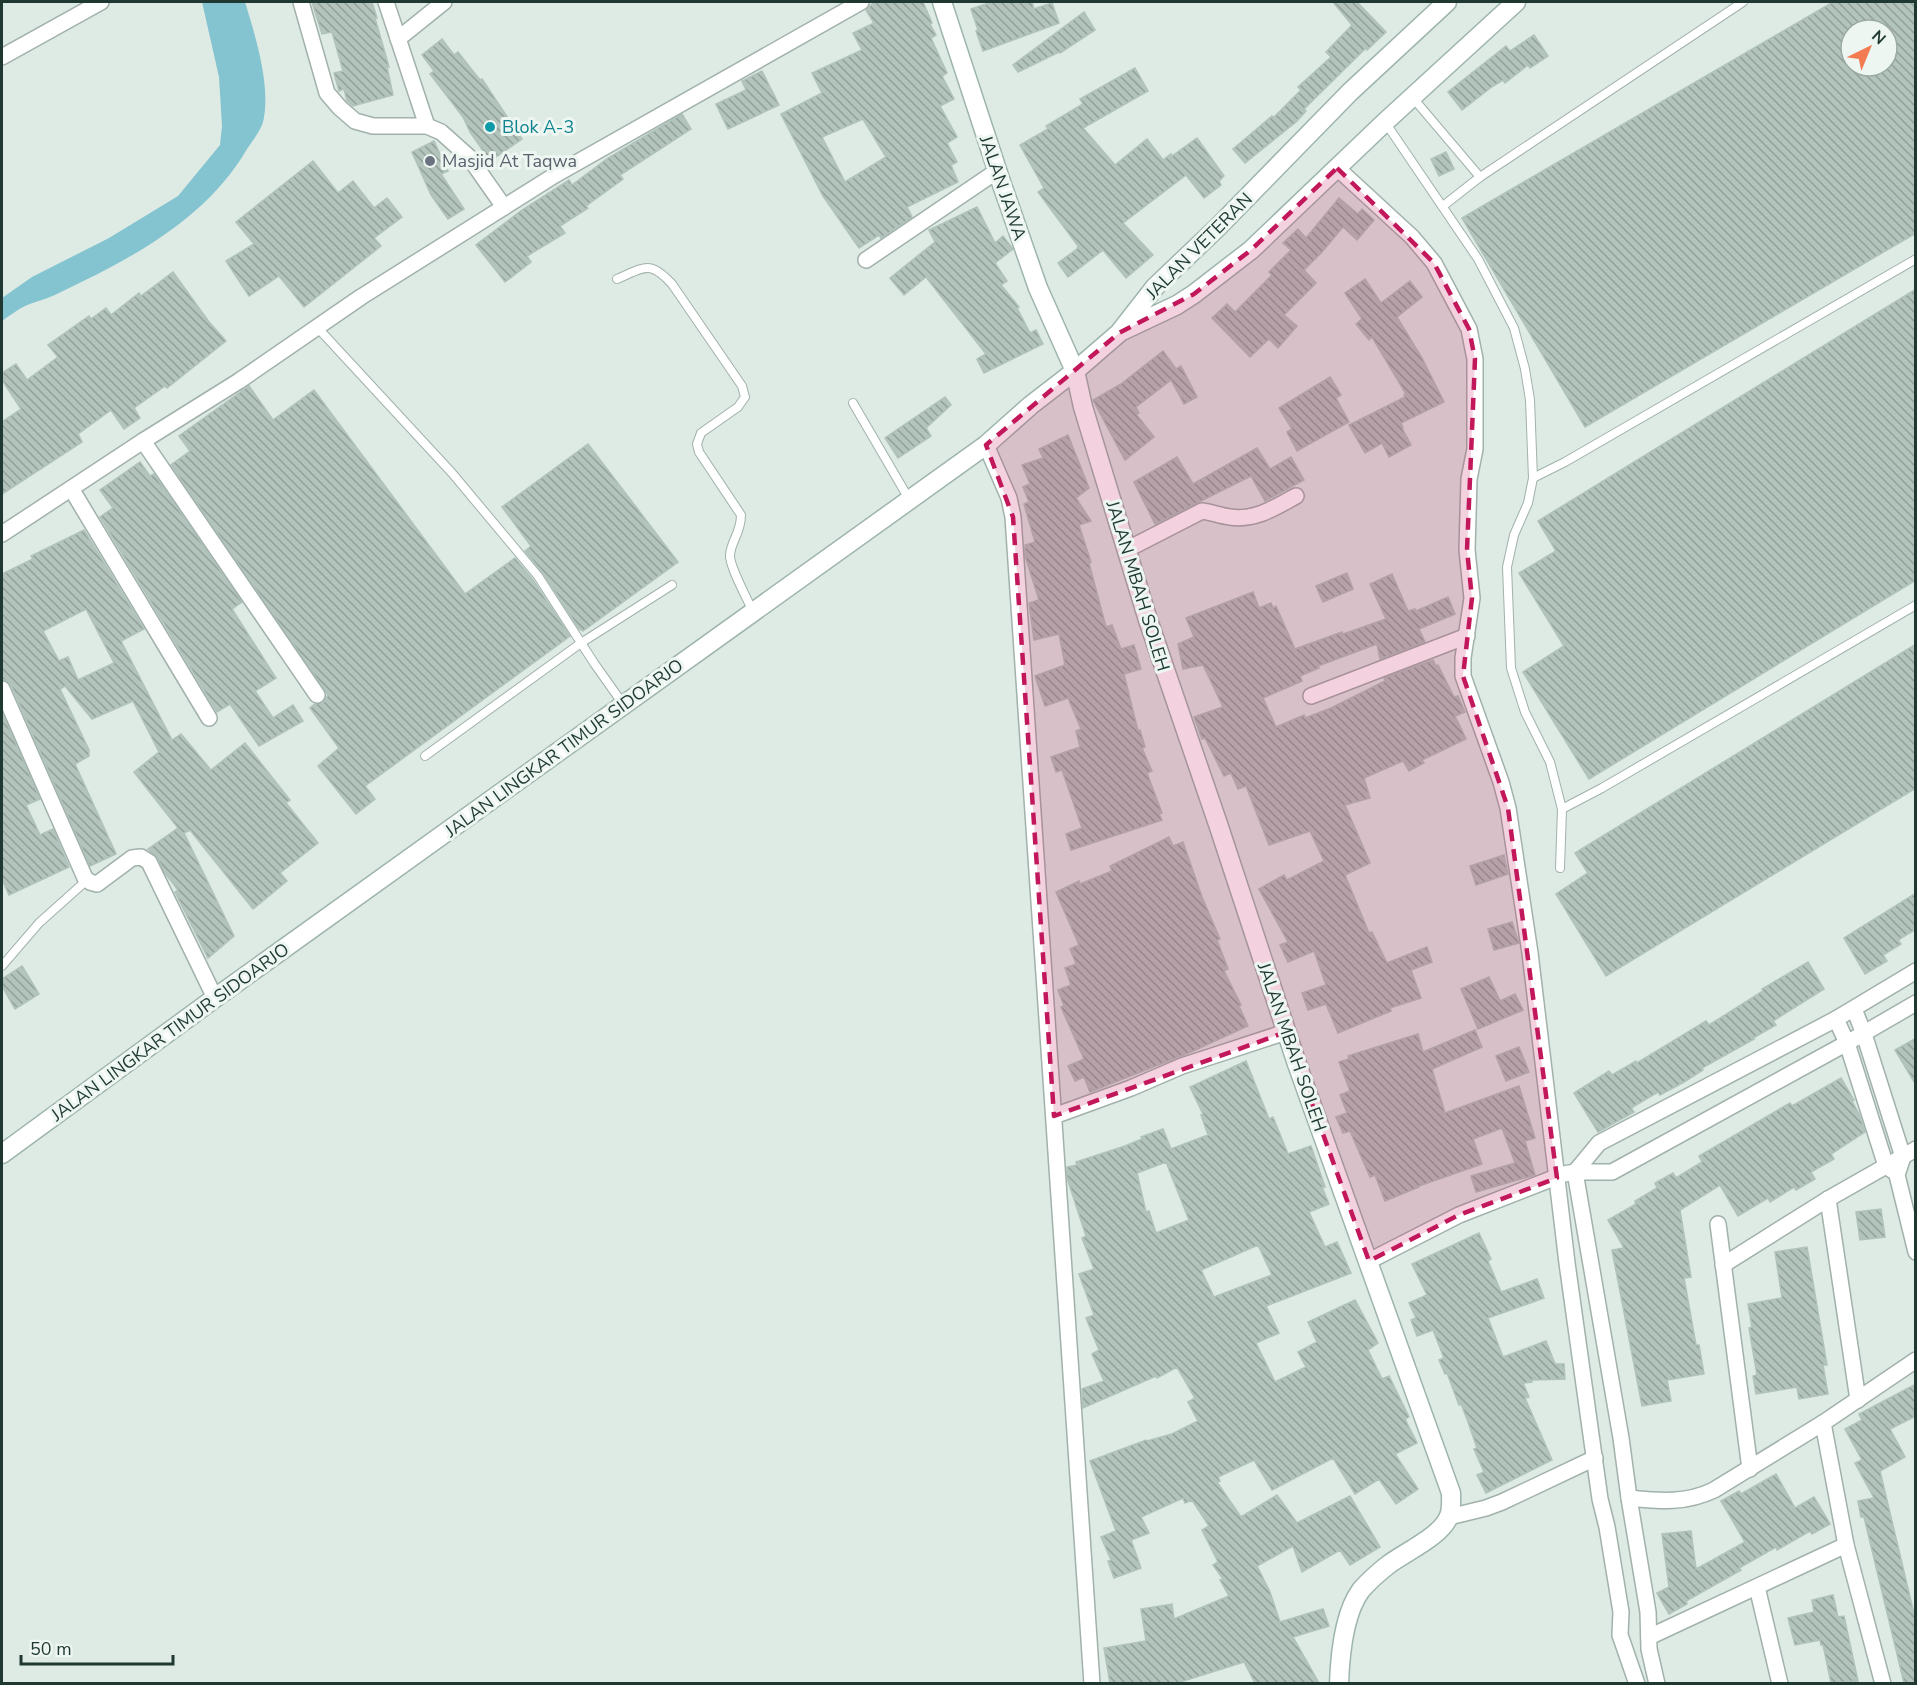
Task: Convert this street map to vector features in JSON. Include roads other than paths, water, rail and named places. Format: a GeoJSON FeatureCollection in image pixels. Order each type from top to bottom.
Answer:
{"type":"FeatureCollection","features":[{"type":"Feature","properties":{"kind":"main road","name":"JALAN JAWA"},"geometry":{"type":"LineString","coordinates":[[942,2],[1038,288],[1075,371]]}},
{"type":"Feature","properties":{"kind":"main road","name":"JALAN VETERAN"},"geometry":{"type":"LineString","coordinates":[[1119,333],[1155,287],[1218,227],[1350,92],[1448,2]]}},
{"type":"Feature","properties":{"kind":"main road","name":"JALAN VETERAN"},"geometry":{"type":"LineString","coordinates":[[1119,333],[1177,305],[1251,250],[1384,122],[1516,2]]}},
{"type":"Feature","properties":{"kind":"main road","name":"JALAN LINGKAR TIMUR SIDOARJO"},"geometry":{"type":"LineString","coordinates":[[2,1154],[215,998],[986,445],[1119,333]]}},
{"type":"Feature","properties":{"kind":"main road","name":"JALAN MBAH SOLEH"},"geometry":{"type":"LineString","coordinates":[[1075,371],[1083,407],[1148,620],[1286,1032],[1451,1493],[1449,1517]]}},
{"type":"Feature","properties":{"kind":"main road"},"geometry":{"type":"LineString","coordinates":[[1339,1683],[1347,1622],[1352,1606],[1361,1590],[1388,1565],[1431,1536],[1449,1517]]}},
{"type":"Feature","properties":{"kind":"street"},"geometry":{"type":"LineString","coordinates":[[2,57],[101,2]]}},
{"type":"Feature","properties":{"kind":"street"},"geometry":{"type":"LineString","coordinates":[[300,2],[327,93],[340,108],[355,121],[372,126],[427,126],[441,132],[469,157],[504,207]]}},
{"type":"Feature","properties":{"kind":"street"},"geometry":{"type":"LineString","coordinates":[[386,2],[427,126]]}},
{"type":"Feature","properties":{"kind":"street"},"geometry":{"type":"LineString","coordinates":[[398,39],[442,2]]}},
{"type":"Feature","properties":{"kind":"street"},"geometry":{"type":"LineString","coordinates":[[2,534],[239,381],[316,326],[504,207],[861,2]]}},
{"type":"Feature","properties":{"kind":"street"},"geometry":{"type":"LineString","coordinates":[[1337,168],[1412,237],[1434,263],[1469,329],[1475,359],[1475,438],[1469,479],[1467,550],[1472,598],[1463,676],[1508,808],[1530,952],[1567,1263],[1594,1458],[1621,1612],[1620,1635],[1637,1683]]}},
{"type":"Feature","properties":{"kind":"street"},"geometry":{"type":"LineString","coordinates":[[867,260],[997,171]]}},
{"type":"Feature","properties":{"kind":"street"},"geometry":{"type":"LineString","coordinates":[[143,441],[317,695]]}},
{"type":"Feature","properties":{"kind":"street"},"geometry":{"type":"LineString","coordinates":[[986,445],[1009,498],[1013,516],[1092,1683]]}},
{"type":"Feature","properties":{"kind":"street"},"geometry":{"type":"LineString","coordinates":[[72,490],[209,718]]}},
{"type":"Feature","properties":{"kind":"street"},"geometry":{"type":"LineString","coordinates":[[1126,550],[1202,511],[1243,518],[1255,516],[1296,496]]}},
{"type":"Feature","properties":{"kind":"street"},"geometry":{"type":"LineString","coordinates":[[1311,696],[1467,636]]}},
{"type":"Feature","properties":{"kind":"street"},"geometry":{"type":"LineString","coordinates":[[2,689],[87,880],[96,884],[136,857],[149,862],[215,998]]}},
{"type":"Feature","properties":{"kind":"street"},"geometry":{"type":"LineString","coordinates":[[1657,1683],[1652,1666],[1648,1612],[1621,1438],[1575,1172],[1599,1143],[1836,1019],[1916,971]]}},
{"type":"Feature","properties":{"kind":"street"},"geometry":{"type":"LineString","coordinates":[[1369,1260],[1459,1215],[1557,1178],[1575,1172],[1612,1172],[1864,1034],[1916,1003]]}},
{"type":"Feature","properties":{"kind":"street"},"geometry":{"type":"LineString","coordinates":[[1723,1265],[1828,1199],[1892,1171],[1909,1153],[1854,1009]]}},
{"type":"Feature","properties":{"kind":"street"},"geometry":{"type":"LineString","coordinates":[[1836,1019],[1847,1043],[1892,1171],[1916,1252]]}},
{"type":"Feature","properties":{"kind":"street"},"geometry":{"type":"LineString","coordinates":[[1054,1116],[1131,1088],[1182,1066],[1286,1032]]}},
{"type":"Feature","properties":{"kind":"street"},"geometry":{"type":"LineString","coordinates":[[1828,1199],[1858,1400]]}},
{"type":"Feature","properties":{"kind":"street"},"geometry":{"type":"LineString","coordinates":[[1718,1224],[1750,1469]]}},
{"type":"Feature","properties":{"kind":"street"},"geometry":{"type":"LineString","coordinates":[[1629,1498],[1664,1502],[1699,1498],[1823,1423],[1916,1360]]}},
{"type":"Feature","properties":{"kind":"street"},"geometry":{"type":"LineString","coordinates":[[1823,1423],[1846,1545],[1883,1683]]}},
{"type":"Feature","properties":{"kind":"street"},"geometry":{"type":"LineString","coordinates":[[1449,1517],[1486,1508],[1594,1458]]}},
{"type":"Feature","properties":{"kind":"street"},"geometry":{"type":"LineString","coordinates":[[1648,1636],[1846,1545]]}},
{"type":"Feature","properties":{"kind":"street"},"geometry":{"type":"LineString","coordinates":[[1757,1587],[1780,1683]]}},
{"type":"Feature","properties":{"kind":"lane"},"geometry":{"type":"LineString","coordinates":[[1443,206],[1480,177],[1743,2]]}},
{"type":"Feature","properties":{"kind":"lane"},"geometry":{"type":"LineString","coordinates":[[1412,97],[1480,177]]}},
{"type":"Feature","properties":{"kind":"lane"},"geometry":{"type":"LineString","coordinates":[[1384,122],[1478,259],[1514,328],[1525,369],[1530,400],[1533,478],[1528,503],[1514,535],[1507,567],[1512,668],[1525,712],[1550,762],[1562,809],[1560,868]]}},
{"type":"Feature","properties":{"kind":"lane"},"geometry":{"type":"LineString","coordinates":[[1533,478],[1565,462],[1916,259]]}},
{"type":"Feature","properties":{"kind":"lane"},"geometry":{"type":"LineString","coordinates":[[617,279],[645,267],[660,271],[672,284],[742,386],[745,397],[738,407],[701,434],[697,444],[699,452],[741,515],[741,526],[730,556],[753,612]]}},
{"type":"Feature","properties":{"kind":"lane"},"geometry":{"type":"LineString","coordinates":[[316,326],[459,481],[538,576],[624,704]]}},
{"type":"Feature","properties":{"kind":"lane"},"geometry":{"type":"LineString","coordinates":[[853,403],[909,499]]}},
{"type":"Feature","properties":{"kind":"lane"},"geometry":{"type":"LineString","coordinates":[[425,756],[581,642],[672,585]]}},
{"type":"Feature","properties":{"kind":"lane"},"geometry":{"type":"LineString","coordinates":[[1562,809],[1602,788],[1916,604]]}},
{"type":"Feature","properties":{"kind":"lane"},"geometry":{"type":"LineString","coordinates":[[2,966],[39,923],[87,880]]}},
{"type":"Feature","properties":{"kind":"water"},"geometry":{"type":"Polygon","coordinates":[[[202,2],[245,2],[260,59],[265,89],[264,117],[257,134],[230,174],[210,197],[164,235],[113,266],[55,295],[25,306],[2,321],[2,298],[32,277],[109,238],[178,196],[220,145],[222,126],[219,77],[202,2]]]}},
{"type":"Feature","properties":{"kind":"place","name":"Blok A-3"},"geometry":{"type":"Point","coordinates":[490,127]}},
{"type":"Feature","properties":{"kind":"place","name":"Masjid At Taqwa"},"geometry":{"type":"Point","coordinates":[430,161]}}]}
